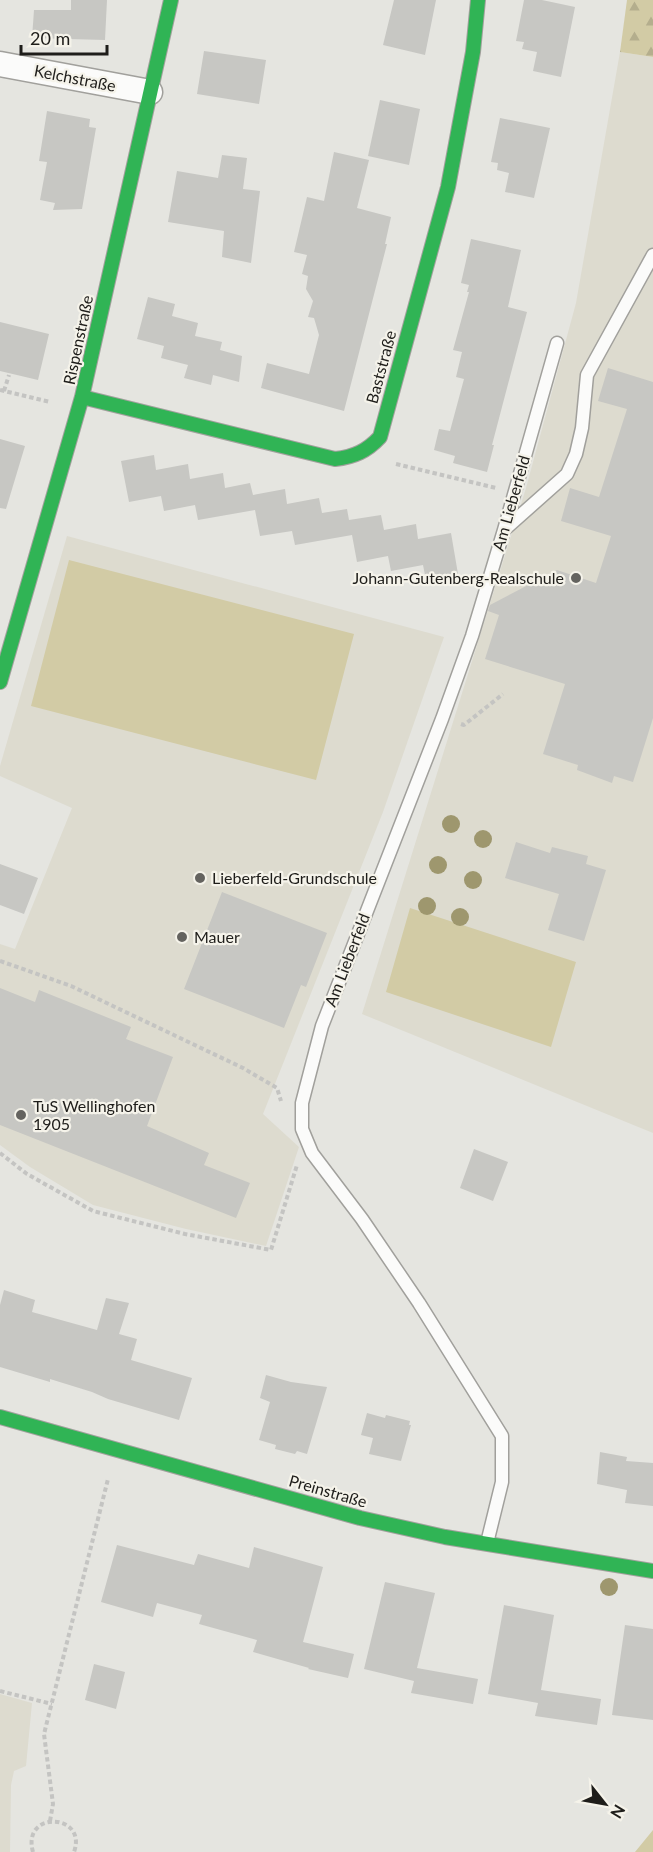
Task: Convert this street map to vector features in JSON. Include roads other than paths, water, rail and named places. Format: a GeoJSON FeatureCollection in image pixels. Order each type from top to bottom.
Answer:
{"type":"FeatureCollection","features":[{"type":"Feature","properties":{"kind":"street","name":"Rispenstraße"},"geometry":{"type":"LineString","coordinates":[[0,682],[82,397],[171,0]]}},
{"type":"Feature","properties":{"kind":"street","name":"Baststraße"},"geometry":{"type":"LineString","coordinates":[[82,397],[335,459],[353,457],[367,451],[380,437],[448,187],[473,52],[478,0]]}},
{"type":"Feature","properties":{"kind":"street","name":"Kelchstraße"},"geometry":{"type":"LineString","coordinates":[[0,64],[150,92]]}},
{"type":"Feature","properties":{"kind":"street","name":"Preinstraße"},"geometry":{"type":"LineString","coordinates":[[0,1416],[360,1518],[487,1544],[653,1570]]}},
{"type":"Feature","properties":{"kind":"lane"},"geometry":{"type":"LineString","coordinates":[[504,530],[567,474],[576,454],[582,428],[587,375],[653,255]]}},
{"type":"Feature","properties":{"kind":"lane","name":"Am Lieberfeld"},"geometry":{"type":"LineString","coordinates":[[487,1544],[502,1482],[502,1436],[419,1303],[363,1219],[312,1153],[302,1129],[302,1103],[322,1026],[472,636],[557,342]]}},
{"type":"Feature","properties":{"kind":"place","name":"Johann-Gutenberg-Realschule"},"geometry":{"type":"Point","coordinates":[576,578]}},
{"type":"Feature","properties":{"kind":"place","name":"Lieberfeld-Grundschule"},"geometry":{"type":"Point","coordinates":[200,878]}},
{"type":"Feature","properties":{"kind":"place","name":"Mauer"},"geometry":{"type":"Point","coordinates":[182,937]}},
{"type":"Feature","properties":{"kind":"place","name":"TuS Wellinghofen 1905"},"geometry":{"type":"Point","coordinates":[21,1115]}}]}
